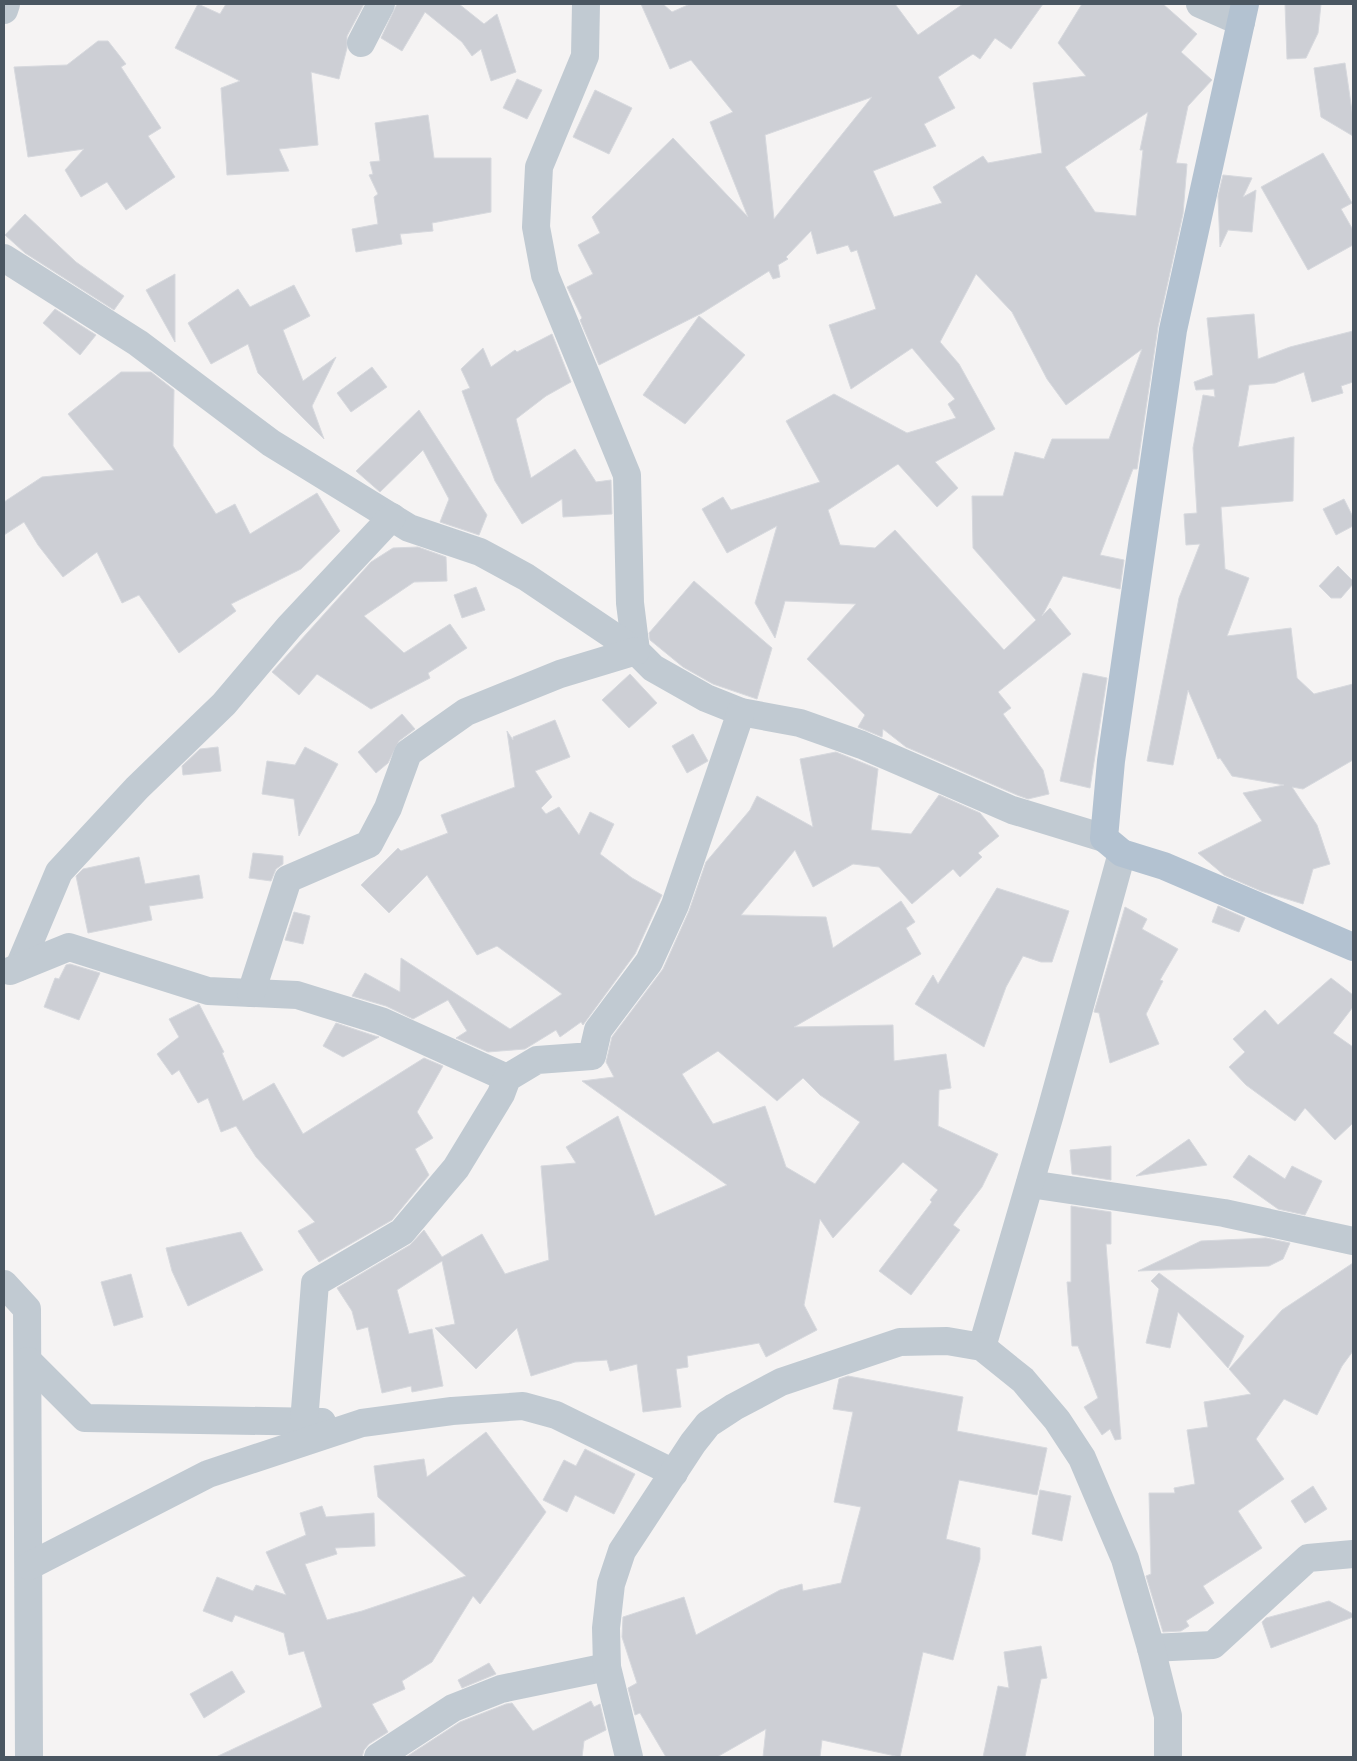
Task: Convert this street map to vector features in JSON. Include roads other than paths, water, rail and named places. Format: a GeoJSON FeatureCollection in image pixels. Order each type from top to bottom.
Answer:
{"type":"FeatureCollection","features":[{"type":"Feature","properties":{"kind":"main road"},"geometry":{"type":"LineString","coordinates":[[1243,13],[1173,330],[1112,761],[1113,846],[1353,946]]}},
{"type":"Feature","properties":{"kind":"street"},"geometry":{"type":"LineString","coordinates":[[4,10],[6,4]]}},
{"type":"Feature","properties":{"kind":"street"},"geometry":{"type":"LineString","coordinates":[[362,43],[381,4]]}},
{"type":"Feature","properties":{"kind":"street"},"geometry":{"type":"LineString","coordinates":[[586,4],[585,56],[539,168],[536,227],[545,275],[627,475],[630,603],[636,651]]}},
{"type":"Feature","properties":{"kind":"street"},"geometry":{"type":"LineString","coordinates":[[1200,4],[1243,13]]}},
{"type":"Feature","properties":{"kind":"street"},"geometry":{"type":"LineString","coordinates":[[4,258],[138,344],[270,443],[409,528],[480,552],[526,577],[636,651],[660,672],[706,698],[741,712],[800,723],[862,744],[1012,810],[1113,846],[1030,1184],[982,1347]]}},
{"type":"Feature","properties":{"kind":"street"},"geometry":{"type":"LineString","coordinates":[[12,970],[59,872],[137,788],[224,704],[289,627],[392,517]]}},
{"type":"Feature","properties":{"kind":"street"},"geometry":{"type":"LineString","coordinates":[[251,993],[288,879],[369,844],[388,808],[408,753],[466,712],[560,674],[636,651]]}},
{"type":"Feature","properties":{"kind":"street"},"geometry":{"type":"LineString","coordinates":[[304,1422],[315,1283],[402,1232],[456,1168],[501,1094],[507,1078],[537,1060],[592,1056],[598,1030],[649,962],[676,905],[741,712]]}},
{"type":"Feature","properties":{"kind":"street"},"geometry":{"type":"LineString","coordinates":[[12,970],[69,947],[208,992],[298,995],[381,1021],[507,1078]]}},
{"type":"Feature","properties":{"kind":"street"},"geometry":{"type":"LineString","coordinates":[[1030,1184],[1224,1213],[1353,1241]]}},
{"type":"Feature","properties":{"kind":"street"},"geometry":{"type":"LineString","coordinates":[[4,1284],[27,1309],[29,1757]]}},
{"type":"Feature","properties":{"kind":"street"},"geometry":{"type":"LineString","coordinates":[[629,1757],[606,1667],[606,1628],[611,1584],[622,1551],[708,1424],[734,1407],[781,1382],[900,1342],[947,1341],[982,1347],[1023,1380],[1057,1420],[1082,1458],[1125,1559],[1151,1648],[1168,1716],[1168,1757]]}},
{"type":"Feature","properties":{"kind":"street"},"geometry":{"type":"LineString","coordinates":[[28,1361],[85,1418],[362,1423],[452,1411],[523,1406],[556,1415],[674,1473]]}},
{"type":"Feature","properties":{"kind":"street"},"geometry":{"type":"LineString","coordinates":[[29,1566],[208,1474],[362,1423]]}},
{"type":"Feature","properties":{"kind":"street"},"geometry":{"type":"LineString","coordinates":[[1151,1648],[1214,1645],[1308,1558],[1353,1554]]}},
{"type":"Feature","properties":{"kind":"street"},"geometry":{"type":"LineString","coordinates":[[378,1757],[453,1708],[501,1689],[606,1667]]}}]}
